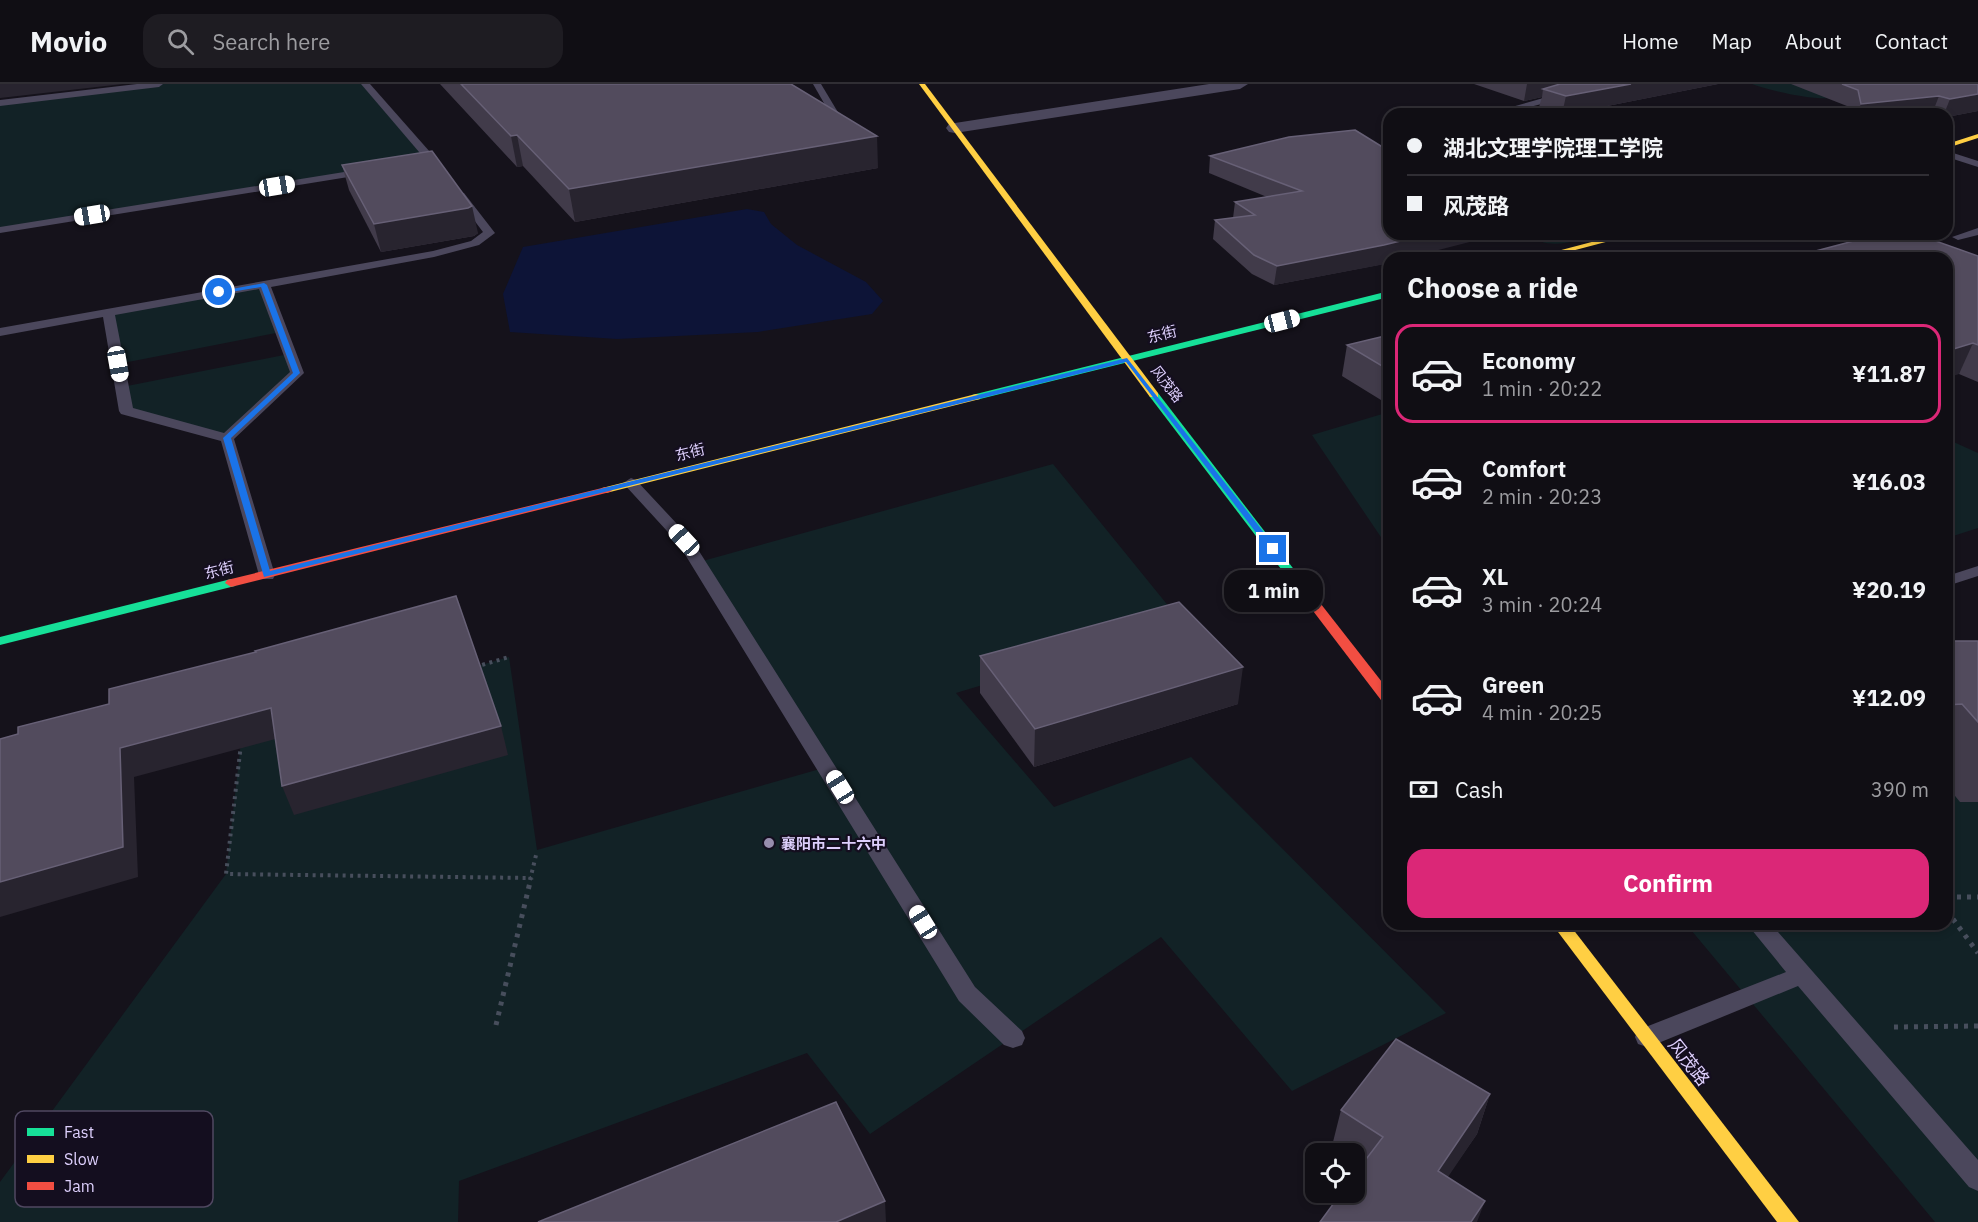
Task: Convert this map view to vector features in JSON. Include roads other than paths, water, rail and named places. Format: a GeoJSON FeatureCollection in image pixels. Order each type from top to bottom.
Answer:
{"type":"FeatureCollection","features":[{"type":"Feature","properties":{"kind":"street","name":"风茂路"},"geometry":{"type":"LineString","coordinates":[[922,84],[1127,360],[1383,693]]}},
{"type":"Feature","properties":{"kind":"street"},"geometry":{"type":"LineString","coordinates":[[955,128],[1240,84]]}},
{"type":"Feature","properties":{"kind":"street"},"geometry":{"type":"LineString","coordinates":[[1953,145],[1978,136]]}},
{"type":"Feature","properties":{"kind":"street"},"geometry":{"type":"LineString","coordinates":[[1559,252],[1608,240]]}},
{"type":"Feature","properties":{"kind":"street"},"geometry":{"type":"LineString","coordinates":[[1936,244],[1960,246]]}},
{"type":"Feature","properties":{"kind":"street","name":"东街"},"geometry":{"type":"LineString","coordinates":[[0,641],[1383,296]]}},
{"type":"Feature","properties":{"kind":"street","name":"风茂路"},"geometry":{"type":"LineString","coordinates":[[1565,930],[1789,1222]]}},
{"type":"Feature","properties":{"kind":"lane"},"geometry":{"type":"LineString","coordinates":[[0,103],[159,84]]}},
{"type":"Feature","properties":{"kind":"lane"},"geometry":{"type":"LineString","coordinates":[[0,332],[434,254],[475,243],[489,233],[451,183],[428,161],[365,84]]}},
{"type":"Feature","properties":{"kind":"lane"},"geometry":{"type":"LineString","coordinates":[[818,84],[845,132]]}},
{"type":"Feature","properties":{"kind":"lane"},"geometry":{"type":"LineString","coordinates":[[1515,108],[1554,98]]}},
{"type":"Feature","properties":{"kind":"lane"},"geometry":{"type":"LineString","coordinates":[[1953,156],[1978,164]]}},
{"type":"Feature","properties":{"kind":"lane"},"geometry":{"type":"LineString","coordinates":[[0,230],[379,169]]}},
{"type":"Feature","properties":{"kind":"lane"},"geometry":{"type":"LineString","coordinates":[[1960,246],[1978,231]]}},
{"type":"Feature","properties":{"kind":"lane"},"geometry":{"type":"LineString","coordinates":[[227,438],[297,373],[264,285]]}},
{"type":"Feature","properties":{"kind":"lane"},"geometry":{"type":"LineString","coordinates":[[108,312],[126,411],[227,438]]}},
{"type":"Feature","properties":{"kind":"lane"},"geometry":{"type":"LineString","coordinates":[[227,438],[267,575]]}},
{"type":"Feature","properties":{"kind":"lane"},"geometry":{"type":"LineString","coordinates":[[632,483],[684,540],[967,994],[1013,1038]]}},
{"type":"Feature","properties":{"kind":"lane"},"geometry":{"type":"LineString","coordinates":[[1953,579],[1978,571]]}},
{"type":"Feature","properties":{"kind":"lane"},"geometry":{"type":"LineString","coordinates":[[1763,930],[1978,1179]]}},
{"type":"Feature","properties":{"kind":"lane"},"geometry":{"type":"LineString","coordinates":[[1647,1037],[1802,975]]}},
{"type":"Feature","properties":{"kind":"water"},"geometry":{"type":"Polygon","coordinates":[[[747,209],[764,212],[771,224],[797,245],[866,282],[883,301],[872,314],[758,332],[617,339],[510,332],[503,294],[523,247],[747,209]]]}},
{"type":"Feature","properties":{"kind":"place","name":"襄阳市二十六中"},"geometry":{"type":"Point","coordinates":[769,843]}}]}
